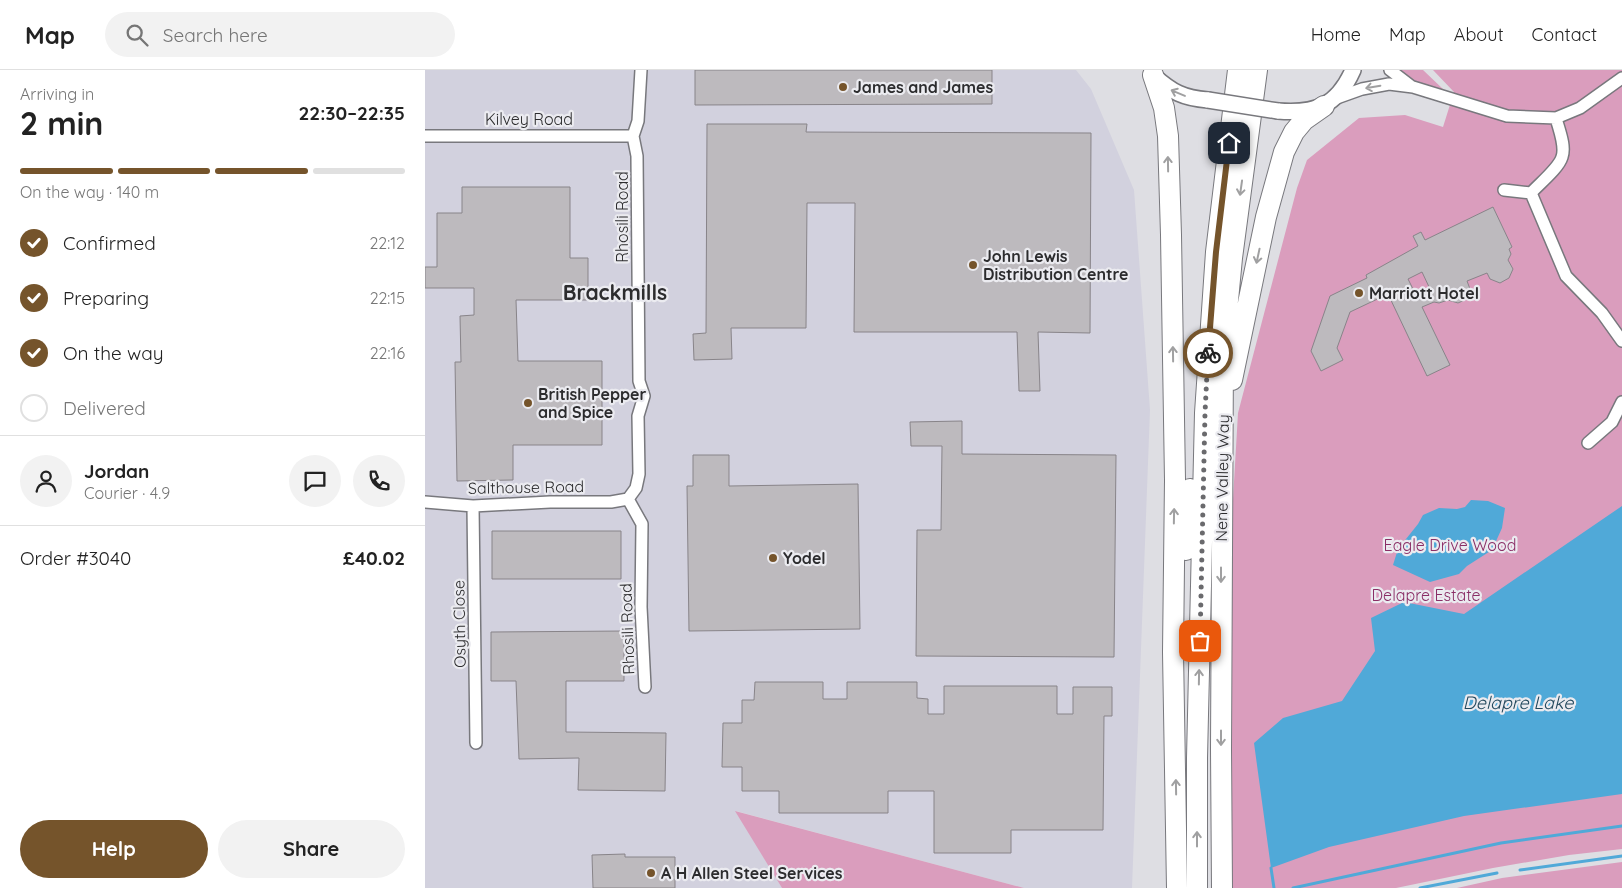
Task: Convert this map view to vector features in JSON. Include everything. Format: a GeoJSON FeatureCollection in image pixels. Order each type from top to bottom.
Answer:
{"type":"FeatureCollection","features":[{"type":"Feature","properties":{"kind":"highway","name":"Nene Valley Way"},"geometry":{"type":"LineString","coordinates":[[1197,888],[1197,758],[1205,413],[1216,252],[1238,70]]}},
{"type":"Feature","properties":{"kind":"highway","name":"Nene Valley Way"},"geometry":{"type":"LineString","coordinates":[[1223,888],[1221,711],[1223,353],[1231,258],[1257,70]]}},
{"type":"Feature","properties":{"kind":"highway"},"geometry":{"type":"LineString","coordinates":[[1151,72],[1164,108],[1168,136],[1175,480],[1173,652],[1177,888]]}},
{"type":"Feature","properties":{"kind":"highway"},"geometry":{"type":"LineString","coordinates":[[1223,421],[1266,217],[1284,152],[1299,126],[1329,103]]}},
{"type":"Feature","properties":{"kind":"highway"},"geometry":{"type":"LineString","coordinates":[[1175,756],[1196,378],[1201,317],[1216,252]]}},
{"type":"Feature","properties":{"kind":"street","name":"Rhosili Road"},"geometry":{"type":"LineString","coordinates":[[641,70],[638,121],[633,136],[637,156],[639,381],[644,396],[638,416],[639,474],[636,488],[627,499],[642,524],[641,607],[645,687]]}},
{"type":"Feature","properties":{"kind":"street"},"geometry":{"type":"LineString","coordinates":[[1329,103],[1347,84],[1353,70]]}},
{"type":"Feature","properties":{"kind":"street"},"geometry":{"type":"LineString","coordinates":[[1389,70],[1413,87]]}},
{"type":"Feature","properties":{"kind":"street"},"geometry":{"type":"LineString","coordinates":[[1151,72],[1173,92],[1194,99],[1278,111],[1300,111],[1329,103],[1362,89],[1389,84],[1413,87],[1507,116],[1556,118],[1580,108],[1622,78]]}},
{"type":"Feature","properties":{"kind":"street"},"geometry":{"type":"LineString","coordinates":[[1531,193],[1562,158],[1562,140],[1556,118]]}},
{"type":"Feature","properties":{"kind":"street","name":"Kilvey Road"},"geometry":{"type":"LineString","coordinates":[[425,136],[633,136]]}},
{"type":"Feature","properties":{"kind":"street"},"geometry":{"type":"LineString","coordinates":[[1504,190],[1531,193]]}},
{"type":"Feature","properties":{"kind":"street"},"geometry":{"type":"LineString","coordinates":[[1531,193],[1566,276],[1603,313],[1622,341]]}},
{"type":"Feature","properties":{"kind":"street"},"geometry":{"type":"LineString","coordinates":[[1588,443],[1612,422],[1622,402]]}},
{"type":"Feature","properties":{"kind":"street","name":"Salthouse Road"},"geometry":{"type":"LineString","coordinates":[[425,502],[473,506],[550,502],[611,502],[627,499]]}},
{"type":"Feature","properties":{"kind":"street","name":"Osyth Close"},"geometry":{"type":"LineString","coordinates":[[473,506],[476,742]]}},
{"type":"Feature","properties":{"kind":"shaded area"},"geometry":{"type":"Polygon","coordinates":[[[425,70],[1076,70],[1091,89],[1134,190],[1150,410],[1132,888],[1024,888],[736,811],[782,888],[425,888],[425,70]]]}},
{"type":"Feature","properties":{"kind":"green space"},"geometry":{"type":"Polygon","coordinates":[[[1400,70],[1423,70],[1444,92],[1441,93],[1415,81],[1400,70]]]}},
{"type":"Feature","properties":{"kind":"green space","name":"Delapre Estate"},"geometry":{"type":"Polygon","coordinates":[[[1433,70],[1622,70],[1622,849],[1569,855],[1493,868],[1396,888],[1229,888],[1231,816],[1231,534],[1238,413],[1297,188],[1307,160],[1359,118],[1405,115],[1443,127],[1454,92],[1433,70]]]}},
{"type":"Feature","properties":{"kind":"green space"},"geometry":{"type":"Polygon","coordinates":[[[735,811],[1024,888],[782,888],[735,811]]]}},
{"type":"Feature","properties":{"kind":"green space"},"geometry":{"type":"Polygon","coordinates":[[[1622,862],[1622,888],[1457,888],[1502,878],[1622,862]]]}},
{"type":"Feature","properties":{"kind":"water"},"geometry":{"type":"Polygon","coordinates":[[[1471,500],[1488,501],[1505,508],[1502,528],[1492,550],[1467,566],[1459,574],[1430,582],[1393,565],[1398,549],[1423,515],[1439,508],[1457,509],[1465,507],[1471,500]]]}},
{"type":"Feature","properties":{"kind":"water","name":"Delapre Lake"},"geometry":{"type":"Polygon","coordinates":[[[1622,506],[1622,794],[1464,816],[1329,847],[1271,868],[1254,743],[1283,718],[1342,701],[1375,651],[1371,618],[1404,602],[1464,614],[1622,506]]]}},
{"type":"Feature","properties":{"kind":"building","name":"James and James"},"geometry":{"type":"Polygon","coordinates":[[[695,70],[992,70],[992,104],[695,105],[695,70]]]}},
{"type":"Feature","properties":{"kind":"building","name":"John Lewis Distribution Centre"},"geometry":{"type":"Polygon","coordinates":[[[707,124],[807,124],[806,132],[1091,133],[1090,333],[1038,332],[1040,391],[1019,391],[1017,332],[854,332],[855,203],[807,203],[806,328],[731,328],[732,359],[694,360],[693,334],[706,333],[707,124]]]}},
{"type":"Feature","properties":{"kind":"building"},"geometry":{"type":"Polygon","coordinates":[[[462,187],[570,187],[570,258],[588,258],[588,300],[516,300],[518,361],[602,361],[602,445],[513,445],[513,480],[457,481],[455,362],[461,362],[460,316],[474,315],[474,288],[425,288],[425,267],[437,267],[437,213],[462,213],[462,187]]]}},
{"type":"Feature","properties":{"kind":"building","name":"Marriott Hotel"},"geometry":{"type":"Polygon","coordinates":[[[1493,207],[1512,247],[1509,249],[1511,254],[1508,260],[1513,269],[1509,278],[1500,283],[1490,279],[1487,273],[1467,281],[1470,289],[1467,299],[1458,303],[1448,300],[1439,303],[1434,302],[1422,307],[1450,365],[1427,376],[1388,294],[1350,312],[1337,348],[1343,360],[1321,371],[1311,351],[1330,296],[1367,278],[1366,275],[1418,246],[1413,236],[1421,232],[1425,240],[1493,207]],[[1422,272],[1408,279],[1416,295],[1430,289],[1422,272]]]}},
{"type":"Feature","properties":{"kind":"building"},"geometry":{"type":"Polygon","coordinates":[[[962,421],[962,454],[1116,455],[1114,657],[916,656],[917,530],[941,530],[942,446],[911,446],[910,422],[962,421]]]}},
{"type":"Feature","properties":{"kind":"building","name":"Yodel"},"geometry":{"type":"Polygon","coordinates":[[[693,455],[729,455],[729,486],[858,484],[860,629],[689,631],[687,486],[693,486],[693,455]]]}},
{"type":"Feature","properties":{"kind":"building"},"geometry":{"type":"Polygon","coordinates":[[[492,531],[621,531],[621,579],[492,579],[492,531]]]}},
{"type":"Feature","properties":{"kind":"building"},"geometry":{"type":"Polygon","coordinates":[[[624,631],[624,681],[566,681],[566,732],[666,733],[665,791],[578,790],[579,758],[519,759],[516,681],[491,681],[491,632],[624,631]]]}},
{"type":"Feature","properties":{"kind":"building"},"geometry":{"type":"Polygon","coordinates":[[[755,682],[823,682],[823,699],[847,699],[847,682],[917,682],[917,698],[928,699],[928,714],[944,714],[944,686],[1057,686],[1057,714],[1073,714],[1073,687],[1112,687],[1112,716],[1104,716],[1103,830],[1011,830],[1011,853],[934,853],[934,791],[888,791],[888,813],[779,813],[779,791],[742,791],[742,767],[722,767],[723,723],[742,723],[742,700],[754,700],[755,682]]]}},
{"type":"Feature","properties":{"kind":"building"},"geometry":{"type":"Polygon","coordinates":[[[625,854],[625,857],[675,857],[675,888],[593,888],[592,855],[625,854]]]}},
{"type":"Feature","properties":{"kind":"waterway"},"geometry":{"type":"LineString","coordinates":[[1293,888],[1501,843],[1622,826]]}},
{"type":"Feature","properties":{"kind":"waterway"},"geometry":{"type":"LineString","coordinates":[[1520,870],[1622,856]]}},
{"type":"Feature","properties":{"kind":"waterway"},"geometry":{"type":"LineString","coordinates":[[1271,868],[1274,888]]}},
{"type":"Feature","properties":{"kind":"waterway"},"geometry":{"type":"LineString","coordinates":[[1420,888],[1497,873]]}},
{"type":"Feature","properties":{"kind":"way so far"},"geometry":{"type":"LineString","coordinates":[[1200,641],[1208,353]]}},
{"type":"Feature","properties":{"kind":"place","name":"James and James"},"geometry":{"type":"Point","coordinates":[843,87]}},
{"type":"Feature","properties":{"kind":"place","name":"John Lewis Distribution Centre"},"geometry":{"type":"Point","coordinates":[973,265]}},
{"type":"Feature","properties":{"kind":"place","name":"Marriott Hotel"},"geometry":{"type":"Point","coordinates":[1359,293]}},
{"type":"Feature","properties":{"kind":"place","name":"British Pepper and Spice"},"geometry":{"type":"Point","coordinates":[528,403]}},
{"type":"Feature","properties":{"kind":"place","name":"Yodel"},"geometry":{"type":"Point","coordinates":[773,558]}},
{"type":"Feature","properties":{"kind":"place","name":"A H Allen Steel Services"},"geometry":{"type":"Point","coordinates":[651,873]}},
{"type":"Feature","properties":{"kind":"district","name":"Brackmills"},"geometry":{"type":"Point","coordinates":[615,293]}},
{"type":"Feature","properties":{"kind":"route"},"geometry":{"type":"LineString","coordinates":[[1208,353],[1216,252],[1229,143]]}},
{"type":"Feature","properties":{"kind":"park label","name":"Eagle Drive Wood"},"geometry":{"type":"Point","coordinates":[1450,545]}}]}
